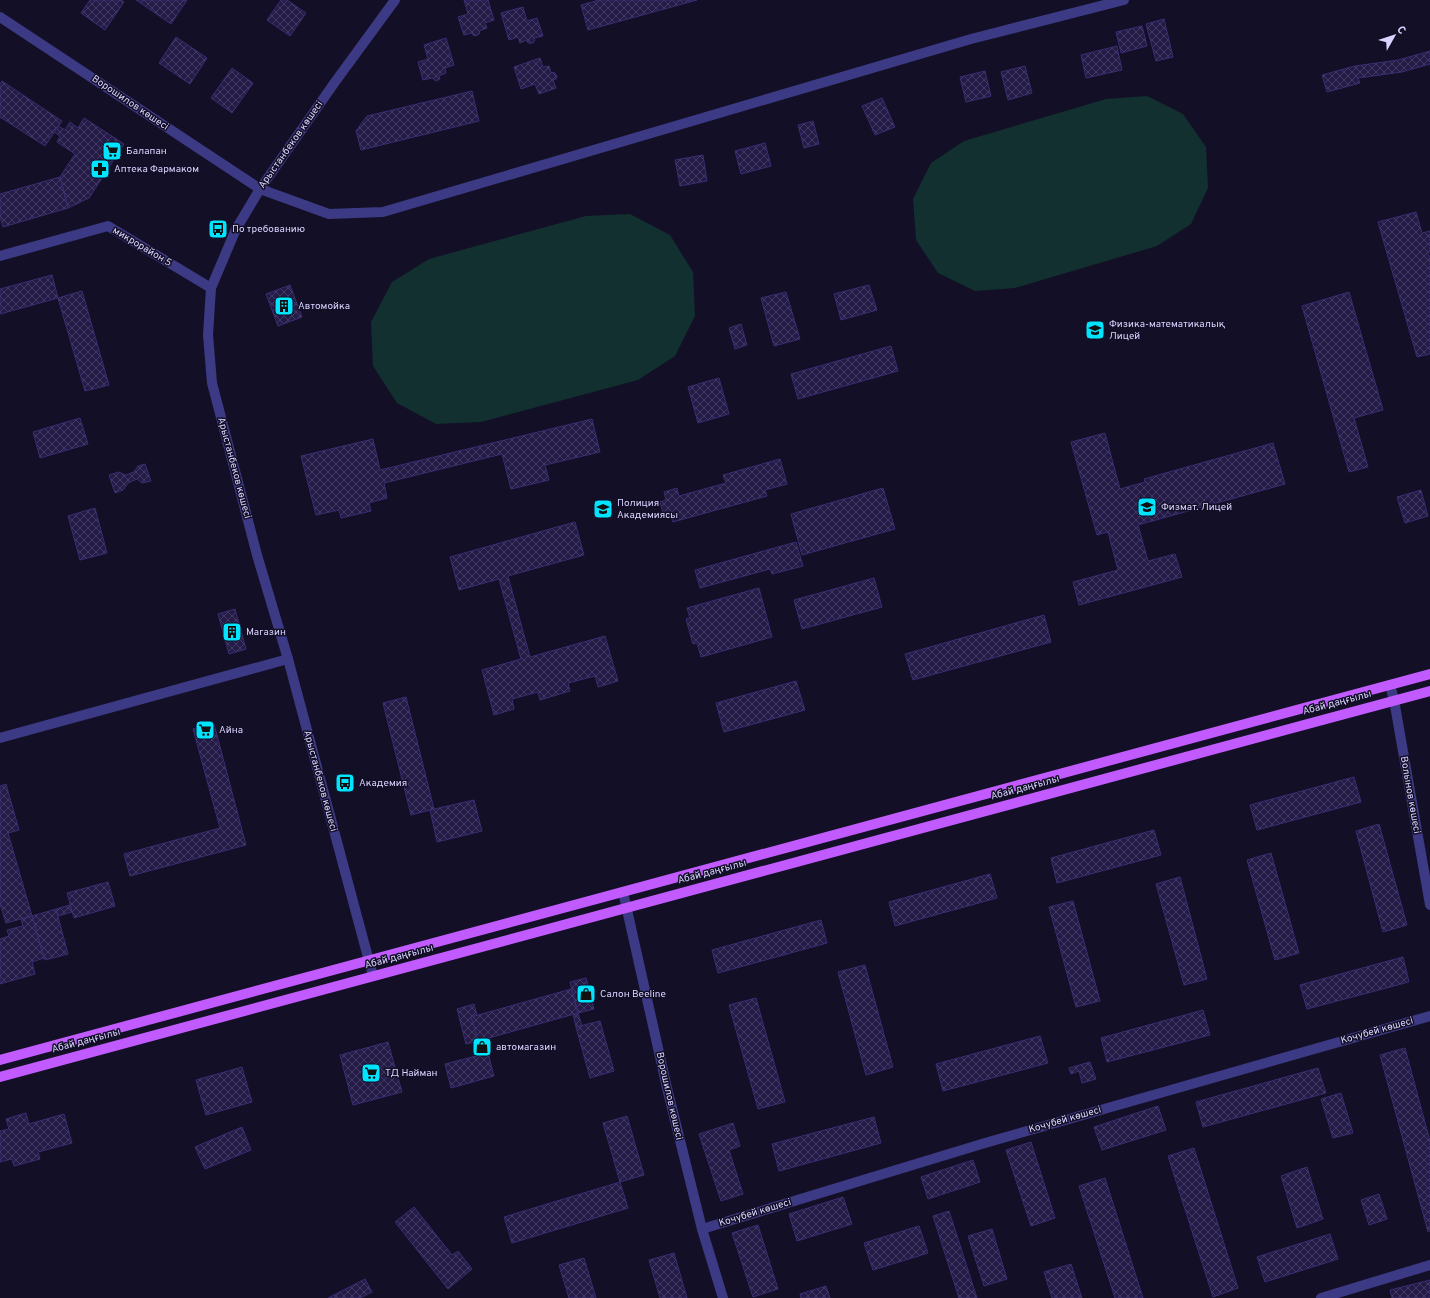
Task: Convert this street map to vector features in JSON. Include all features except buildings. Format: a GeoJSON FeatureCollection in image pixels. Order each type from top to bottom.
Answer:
{"type":"FeatureCollection","features":[{"type":"Feature","properties":{"kind":"main road","name":"Абай даңғылы"},"geometry":{"type":"LineString","coordinates":[[0,1060],[1430,674]]}},
{"type":"Feature","properties":{"kind":"main road","name":"Абай даңғылы"},"geometry":{"type":"LineString","coordinates":[[0,1077],[1430,691]]}},
{"type":"Feature","properties":{"kind":"street","name":"Арыстанбеков көшесі"},"geometry":{"type":"LineString","coordinates":[[373,976],[288,659],[257,555],[212,383],[208,335],[211,288],[236,229],[260,189],[395,0]]}},
{"type":"Feature","properties":{"kind":"street","name":"Ворошилов көшесі"},"geometry":{"type":"LineString","coordinates":[[0,17],[260,189],[329,214],[383,212],[971,39],[1124,0]]}},
{"type":"Feature","properties":{"kind":"street","name":"микрорайон 5"},"geometry":{"type":"LineString","coordinates":[[0,256],[108,226],[211,288]]}},
{"type":"Feature","properties":{"kind":"street"},"geometry":{"type":"LineString","coordinates":[[0,738],[288,659]]}},
{"type":"Feature","properties":{"kind":"street","name":"Волынов көшесі"},"geometry":{"type":"LineString","coordinates":[[1390,685],[1394,700],[1430,905]]}},
{"type":"Feature","properties":{"kind":"street","name":"Ворошилов көшесі"},"geometry":{"type":"LineString","coordinates":[[623,892],[667,1088],[702,1229],[723,1298]]}},
{"type":"Feature","properties":{"kind":"street","name":"Кочубей көшесі"},"geometry":{"type":"LineString","coordinates":[[702,1229],[985,1143],[1430,1016]]}},
{"type":"Feature","properties":{"kind":"street"},"geometry":{"type":"LineString","coordinates":[[1321,1298],[1430,1265]]}},
{"type":"Feature","properties":{"kind":"green space"},"geometry":{"type":"Polygon","coordinates":[[[1147,96],[1183,114],[1206,147],[1208,188],[1191,224],[1157,246],[1015,288],[975,291],[938,273],[916,240],[913,199],[931,163],[964,141],[1106,99],[1147,96]]]}},
{"type":"Feature","properties":{"kind":"green space"},"geometry":{"type":"Polygon","coordinates":[[[630,214],[670,235],[693,272],[695,316],[675,356],[638,380],[481,422],[436,424],[397,403],[373,366],[371,322],[392,282],[429,259],[586,216],[630,214]]]}},
{"type":"Feature","properties":{"kind":"place","name":"Балапан"},"geometry":{"type":"Point","coordinates":[112,151]}},
{"type":"Feature","properties":{"kind":"place","name":"Аптека Фармаком"},"geometry":{"type":"Point","coordinates":[100,169]}},
{"type":"Feature","properties":{"kind":"place","name":"По требованию"},"geometry":{"type":"Point","coordinates":[218,229]}},
{"type":"Feature","properties":{"kind":"place","name":"Автомойка"},"geometry":{"type":"Point","coordinates":[284,306]}},
{"type":"Feature","properties":{"kind":"place","name":"Физика-математикалық Лицей"},"geometry":{"type":"Point","coordinates":[1095,330]}},
{"type":"Feature","properties":{"kind":"place","name":"Физмат. Лицей"},"geometry":{"type":"Point","coordinates":[1147,507]}},
{"type":"Feature","properties":{"kind":"place","name":"Полиция Академиясы"},"geometry":{"type":"Point","coordinates":[603,509]}},
{"type":"Feature","properties":{"kind":"place","name":"Магазин"},"geometry":{"type":"Point","coordinates":[232,632]}},
{"type":"Feature","properties":{"kind":"place","name":"Айна"},"geometry":{"type":"Point","coordinates":[205,730]}},
{"type":"Feature","properties":{"kind":"place","name":"Академия"},"geometry":{"type":"Point","coordinates":[345,783]}},
{"type":"Feature","properties":{"kind":"place","name":"Cалон Beeline"},"geometry":{"type":"Point","coordinates":[586,994]}},
{"type":"Feature","properties":{"kind":"place","name":"автомагазин"},"geometry":{"type":"Point","coordinates":[482,1047]}},
{"type":"Feature","properties":{"kind":"place","name":"ТД Найман"},"geometry":{"type":"Point","coordinates":[371,1073]}}]}
